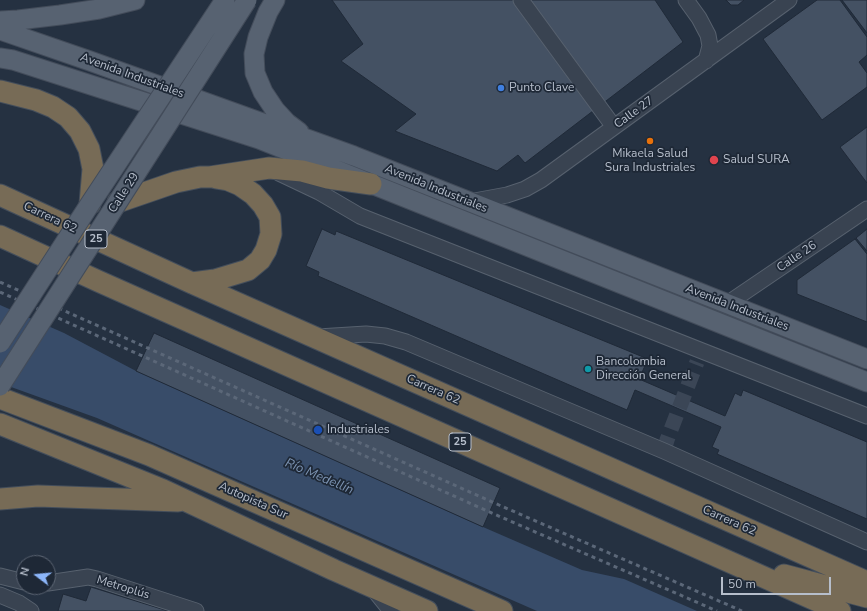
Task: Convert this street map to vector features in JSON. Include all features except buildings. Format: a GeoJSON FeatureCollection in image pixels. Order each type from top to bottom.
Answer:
{"type":"FeatureCollection","features":[{"type":"Feature","properties":{"kind":"highway"},"geometry":{"type":"LineString","coordinates":[[0,91],[36,100],[54,107],[68,117],[80,131],[89,149],[93,169],[90,204]]}},
{"type":"Feature","properties":{"kind":"highway"},"geometry":{"type":"LineString","coordinates":[[123,201],[159,187],[190,179],[269,168],[302,171],[328,178],[371,184]]}},
{"type":"Feature","properties":{"kind":"highway"},"geometry":{"type":"LineString","coordinates":[[192,283],[215,280],[248,270],[260,260],[266,250],[271,234],[270,217],[263,205],[253,194],[228,180],[210,177]]}},
{"type":"Feature","properties":{"kind":"highway","name":"Carrera 62"},"geometry":{"type":"LineString","coordinates":[[0,195],[192,283],[867,582]]}},
{"type":"Feature","properties":{"kind":"highway","name":"25"},"geometry":{"type":"LineString","coordinates":[[0,236],[105,285],[840,611]]}},
{"type":"Feature","properties":{"kind":"highway","name":"Autopista Sur"},"geometry":{"type":"LineString","coordinates":[[0,398],[149,455],[502,611]]}},
{"type":"Feature","properties":{"kind":"highway"},"geometry":{"type":"LineString","coordinates":[[0,424],[163,490],[427,611]]}},
{"type":"Feature","properties":{"kind":"highway"},"geometry":{"type":"LineString","coordinates":[[0,499],[38,496],[187,501]]}},
{"type":"Feature","properties":{"kind":"highway"},"geometry":{"type":"LineString","coordinates":[[723,559],[867,597]]}},
{"type":"Feature","properties":{"kind":"main road"},"geometry":{"type":"LineString","coordinates":[[0,21],[68,14],[99,9],[135,0]]}},
{"type":"Feature","properties":{"kind":"main road","name":"Calle 29"},"geometry":{"type":"LineString","coordinates":[[0,343],[225,0]]}},
{"type":"Feature","properties":{"kind":"main road","name":"Calle 29"},"geometry":{"type":"LineString","coordinates":[[0,386],[123,201],[247,0]]}},
{"type":"Feature","properties":{"kind":"main road"},"geometry":{"type":"LineString","coordinates":[[275,0],[268,12],[258,37],[254,54],[255,73],[275,110],[287,123],[308,139]]}},
{"type":"Feature","properties":{"kind":"main road","name":"Avenida Industriales"},"geometry":{"type":"LineString","coordinates":[[0,30],[361,159],[867,359]]}},
{"type":"Feature","properties":{"kind":"main road","name":"Avenida Industriales"},"geometry":{"type":"LineString","coordinates":[[0,58],[259,139],[867,382]]}},
{"type":"Feature","properties":{"kind":"street"},"geometry":{"type":"LineString","coordinates":[[521,0],[614,127]]}},
{"type":"Feature","properties":{"kind":"street"},"geometry":{"type":"LineString","coordinates":[[686,0],[699,18],[708,35],[710,46],[706,61]]}},
{"type":"Feature","properties":{"kind":"street","name":"Calle 27"},"geometry":{"type":"LineString","coordinates":[[468,202],[489,199],[525,189],[541,180],[789,0]]}},
{"type":"Feature","properties":{"kind":"street"},"geometry":{"type":"LineString","coordinates":[[269,168],[319,192],[360,216],[701,357],[867,416]]}},
{"type":"Feature","properties":{"kind":"street","name":"Calle 26"},"geometry":{"type":"LineString","coordinates":[[727,304],[866,209]]}},
{"type":"Feature","properties":{"kind":"street"},"geometry":{"type":"LineString","coordinates":[[315,337],[366,334],[385,336],[406,342],[664,451],[867,542]]}},
{"type":"Feature","properties":{"kind":"street"},"geometry":{"type":"LineString","coordinates":[[0,576],[16,580]]}},
{"type":"Feature","properties":{"kind":"street","name":"Metroplús"},"geometry":{"type":"LineString","coordinates":[[56,582],[88,577],[196,611]]}},
{"type":"Feature","properties":{"kind":"street"},"geometry":{"type":"LineString","coordinates":[[372,587],[391,611]]}},
{"type":"Feature","properties":{"kind":"street"},"geometry":{"type":"LineString","coordinates":[[0,595],[19,603],[31,611]]}},
{"type":"Feature","properties":{"kind":"water","name":"Río Medellín"},"geometry":{"type":"Polygon","coordinates":[[[0,305],[64,333],[136,371],[483,527],[582,570],[624,579],[697,611],[537,611],[97,418],[0,383],[0,305]]]}},
{"type":"Feature","properties":{"kind":"tunnel"},"geometry":{"type":"LineString","coordinates":[[664,451],[697,362]]}},
{"type":"Feature","properties":{"kind":"railway"},"geometry":{"type":"LineString","coordinates":[[0,282],[499,505],[742,611]]}},
{"type":"Feature","properties":{"kind":"railway"},"geometry":{"type":"LineString","coordinates":[[0,292],[494,514],[717,611]]}},
{"type":"Feature","properties":{"kind":"place","name":"Punto Clave"},"geometry":{"type":"Point","coordinates":[501,88]}},
{"type":"Feature","properties":{"kind":"place","name":"Mikaela Salud Sura Industriales"},"geometry":{"type":"Point","coordinates":[650,141]}},
{"type":"Feature","properties":{"kind":"place","name":"Salud SURA"},"geometry":{"type":"Point","coordinates":[714,160]}},
{"type":"Feature","properties":{"kind":"place","name":"Bancolombia Dirección General"},"geometry":{"type":"Point","coordinates":[588,369]}},
{"type":"Feature","properties":{"kind":"place","name":"Industriales"},"geometry":{"type":"Point","coordinates":[318,430]}}]}
